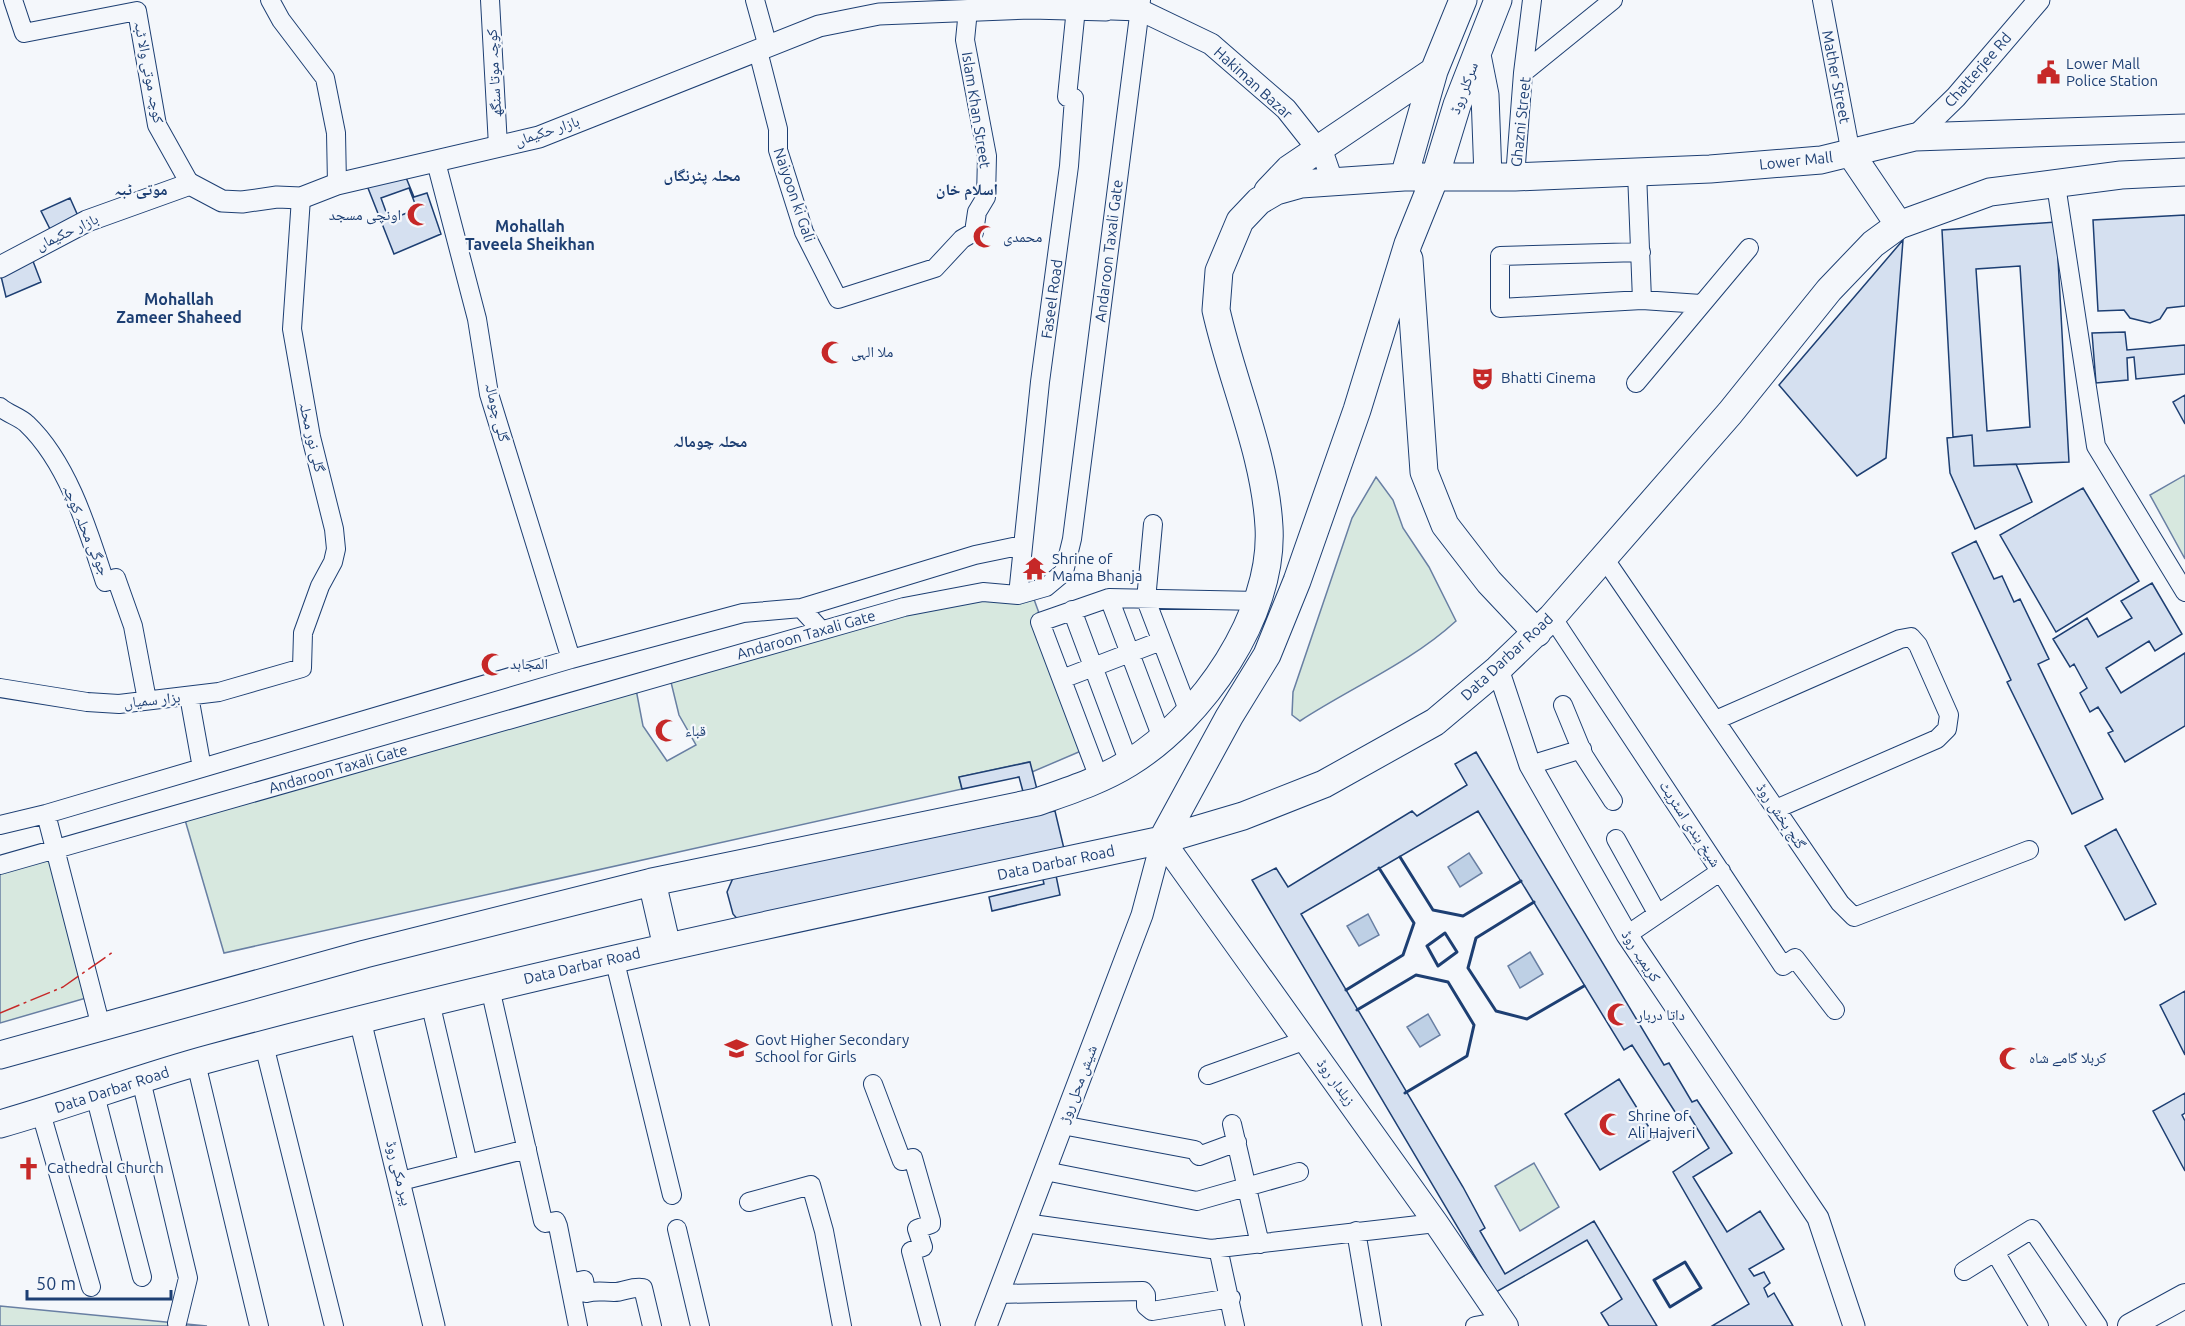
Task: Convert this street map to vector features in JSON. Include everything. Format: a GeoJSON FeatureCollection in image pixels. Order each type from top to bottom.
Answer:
{"type":"FeatureCollection","features":[{"type":"Feature","properties":{"kind":"main road","name":"سرکلر روڈ"},"geometry":{"type":"LineString","coordinates":[[1404,177],[1434,71],[1463,0]]}},
{"type":"Feature","properties":{"kind":"main road","name":"سرکلر روڈ"},"geometry":{"type":"LineString","coordinates":[[1162,840],[1229,717],[1267,655],[1306,559],[1354,421],[1408,244],[1435,177],[1457,105],[1498,0]]}},
{"type":"Feature","properties":{"kind":"main road"},"geometry":{"type":"LineString","coordinates":[[1477,55],[1485,94],[1488,177]]}},
{"type":"Feature","properties":{"kind":"main road"},"geometry":{"type":"LineString","coordinates":[[0,1055],[365,954],[651,882],[1037,802],[1099,778],[1129,763],[1162,738],[1229,660],[1259,601],[1268,556],[1269,527],[1262,477],[1216,310],[1219,271],[1226,251],[1240,221],[1289,169],[1434,71]]}},
{"type":"Feature","properties":{"kind":"main road","name":"Lower Mall"},"geometry":{"type":"LineString","coordinates":[[1404,177],[1515,177],[1792,163],[1851,154],[1915,137],[2185,128]]}},
{"type":"Feature","properties":{"kind":"main road"},"geometry":{"type":"LineString","coordinates":[[1851,154],[1899,225],[1990,192],[2121,175],[2185,172]]}},
{"type":"Feature","properties":{"kind":"main road"},"geometry":{"type":"LineString","coordinates":[[1259,201],[1289,187],[1332,180],[1404,177]]}},
{"type":"Feature","properties":{"kind":"main road","name":"Data Darbar Road"},"geometry":{"type":"LineString","coordinates":[[0,1124],[196,1063],[430,1002],[614,958],[1162,840],[1243,816],[1324,784],[1435,722],[1498,669],[1544,625],[1730,413],[1829,290],[1874,244],[1899,225]]}},
{"type":"Feature","properties":{"kind":"main road"},"geometry":{"type":"LineString","coordinates":[[1408,244],[1417,339],[1424,472],[1445,525],[1489,582],[1544,625]]}},
{"type":"Feature","properties":{"kind":"main road","name":"زیلدار روڈ"},"geometry":{"type":"LineString","coordinates":[[1162,840],[1437,1223],[1504,1324]]}},
{"type":"Feature","properties":{"kind":"main road"},"geometry":{"type":"LineString","coordinates":[[651,882],[667,947]]}},
{"type":"Feature","properties":{"kind":"main road"},"geometry":{"type":"LineString","coordinates":[[2130,1326],[2185,1296]]}},
{"type":"Feature","properties":{"kind":"street","name":"کوچہ موتی والا ٹبہ"},"geometry":{"type":"LineString","coordinates":[[13,0],[24,33],[137,11],[158,125],[190,184]]}},
{"type":"Feature","properties":{"kind":"street"},"geometry":{"type":"LineString","coordinates":[[270,0],[281,20],[325,78],[336,133],[337,184]]}},
{"type":"Feature","properties":{"kind":"street","name":"کوچہ موتا سنگھ"},"geometry":{"type":"LineString","coordinates":[[490,0],[498,146]]}},
{"type":"Feature","properties":{"kind":"street","name":"Naiyoon ki Gali"},"geometry":{"type":"LineString","coordinates":[[754,0],[778,129],[778,150],[804,232],[838,299]]}},
{"type":"Feature","properties":{"kind":"street"},"geometry":{"type":"LineString","coordinates":[[1524,73],[1532,0]]}},
{"type":"Feature","properties":{"kind":"street","name":"Ghazni Street"},"geometry":{"type":"LineString","coordinates":[[1515,177],[1524,73],[1613,0]]}},
{"type":"Feature","properties":{"kind":"street","name":"Mather Street"},"geometry":{"type":"LineString","coordinates":[[1822,0],[1851,154]]}},
{"type":"Feature","properties":{"kind":"street","name":"Chatterjee Rd"},"geometry":{"type":"LineString","coordinates":[[1915,137],[1956,98],[2039,0]]}},
{"type":"Feature","properties":{"kind":"street","name":"Hakiman Bazar"},"geometry":{"type":"LineString","coordinates":[[1109,9],[1140,5],[1211,44],[1273,96],[1328,162],[1332,180]]}},
{"type":"Feature","properties":{"kind":"street","name":"Andaroon Taxali Gate"},"geometry":{"type":"LineString","coordinates":[[0,865],[904,607],[983,592],[1018,595],[1046,587],[1064,572],[1072,539],[1140,5]]}},
{"type":"Feature","properties":{"kind":"street","name":"بازار حکیماں"},"geometry":{"type":"LineString","coordinates":[[0,267],[87,221],[190,184],[222,201],[242,202],[277,197],[301,198],[337,184],[538,136],[819,26],[878,7],[968,10],[1109,9]]}},
{"type":"Feature","properties":{"kind":"street","name":"Faseel Road"},"geometry":{"type":"LineString","coordinates":[[1018,595],[1040,382],[1069,166],[1074,98],[1067,97],[1076,9]]}},
{"type":"Feature","properties":{"kind":"street","name":"Islam Khan Street"},"geometry":{"type":"LineString","coordinates":[[838,299],[935,268],[962,238],[974,232],[977,212],[986,197],[987,156],[965,40],[968,10]]}},
{"type":"Feature","properties":{"kind":"street","name":"گلی چومالہ"},"geometry":{"type":"LineString","coordinates":[[436,162],[477,319],[489,394],[571,659]]}},
{"type":"Feature","properties":{"kind":"street"},"geometry":{"type":"LineString","coordinates":[[1637,172],[1642,300]]}},
{"type":"Feature","properties":{"kind":"street"},"geometry":{"type":"LineString","coordinates":[[2056,185],[2096,446],[2185,592]]}},
{"type":"Feature","properties":{"kind":"street","name":"گلی نور محلہ"},"geometry":{"type":"LineString","coordinates":[[301,198],[292,329],[297,367],[334,529],[336,549],[303,633],[302,668]]}},
{"type":"Feature","properties":{"kind":"street"},"geometry":{"type":"LineString","coordinates":[[1636,383],[1749,248]]}},
{"type":"Feature","properties":{"kind":"street"},"geometry":{"type":"LineString","coordinates":[[1641,252],[1500,256],[1500,309],[1642,300],[1701,304]]}},
{"type":"Feature","properties":{"kind":"street","name":"جوگی محلہ کوچہ"},"geometry":{"type":"LineString","coordinates":[[0,407],[26,423],[57,465],[83,517],[105,582],[116,578],[133,626],[147,700]]}},
{"type":"Feature","properties":{"kind":"street"},"geometry":{"type":"LineString","coordinates":[[1153,524],[1146,600],[1188,710]]}},
{"type":"Feature","properties":{"kind":"street"},"geometry":{"type":"LineString","coordinates":[[0,825],[46,814],[571,659],[742,613],[801,608],[975,555],[1023,545]]}},
{"type":"Feature","properties":{"kind":"street","name":"گنج بخش روڈ"},"geometry":{"type":"LineString","coordinates":[[1604,558],[1840,903],[1854,918],[2029,850]]}},
{"type":"Feature","properties":{"kind":"street"},"geometry":{"type":"LineString","coordinates":[[1099,778],[1040,622],[1109,598],[1259,601]]}},
{"type":"Feature","properties":{"kind":"street"},"geometry":{"type":"LineString","coordinates":[[1109,598],[1162,738]]}},
{"type":"Feature","properties":{"kind":"street"},"geometry":{"type":"LineString","coordinates":[[801,608],[821,630]]}},
{"type":"Feature","properties":{"kind":"street"},"geometry":{"type":"LineString","coordinates":[[1072,610],[1129,763]]}},
{"type":"Feature","properties":{"kind":"street","name":"شیخ ہندی اسٹریٹ"},"geometry":{"type":"LineString","coordinates":[[1544,625],[1721,872],[1783,966],[1795,958],[1835,1010]]}},
{"type":"Feature","properties":{"kind":"street"},"geometry":{"type":"LineString","coordinates":[[1716,720],[1900,639],[1911,637],[1918,645],[1949,715],[1947,729],[1937,739],[1776,810]]}},
{"type":"Feature","properties":{"kind":"street"},"geometry":{"type":"LineString","coordinates":[[1062,679],[1161,641]]}},
{"type":"Feature","properties":{"kind":"street","name":"بزار سمیاں"},"geometry":{"type":"LineString","coordinates":[[0,688],[96,703],[119,704],[219,692],[302,668]]}},
{"type":"Feature","properties":{"kind":"street","name":"کریمیہ روڈ"},"geometry":{"type":"LineString","coordinates":[[1498,669],[1530,765],[1627,934],[1818,1218],[1854,1326]]}},
{"type":"Feature","properties":{"kind":"street"},"geometry":{"type":"LineString","coordinates":[[189,696],[202,768]]}},
{"type":"Feature","properties":{"kind":"street"},"geometry":{"type":"LineString","coordinates":[[1563,705],[1582,749],[1613,801]]}},
{"type":"Feature","properties":{"kind":"street"},"geometry":{"type":"LineString","coordinates":[[1530,765],[1582,749]]}},
{"type":"Feature","properties":{"kind":"street"},"geometry":{"type":"LineString","coordinates":[[46,814],[101,1027]]}},
{"type":"Feature","properties":{"kind":"street"},"geometry":{"type":"LineString","coordinates":[[1616,839],[1657,913]]}},
{"type":"Feature","properties":{"kind":"street","name":"شیش محل روڑ"},"geometry":{"type":"LineString","coordinates":[[986,1326],[1142,915],[1162,840]]}},
{"type":"Feature","properties":{"kind":"street"},"geometry":{"type":"LineString","coordinates":[[1627,934],[1721,872]]}},
{"type":"Feature","properties":{"kind":"street"},"geometry":{"type":"LineString","coordinates":[[614,958],[672,1195]]}},
{"type":"Feature","properties":{"kind":"street"},"geometry":{"type":"LineString","coordinates":[[490,988],[543,1221],[546,1223],[556,1221],[578,1326]]}},
{"type":"Feature","properties":{"kind":"street"},"geometry":{"type":"LineString","coordinates":[[430,1002],[468,1164]]}},
{"type":"Feature","properties":{"kind":"street","name":"پیر مکی روڈ"},"geometry":{"type":"LineString","coordinates":[[360,1020],[401,1181],[434,1326]]}},
{"type":"Feature","properties":{"kind":"street"},"geometry":{"type":"LineString","coordinates":[[1208,1075],[1306,1040]]}},
{"type":"Feature","properties":{"kind":"street"},"geometry":{"type":"LineString","coordinates":[[264,1045],[334,1326]]}},
{"type":"Feature","properties":{"kind":"street"},"geometry":{"type":"LineString","coordinates":[[196,1063],[259,1326]]}},
{"type":"Feature","properties":{"kind":"street"},"geometry":{"type":"LineString","coordinates":[[141,1080],[188,1278],[177,1323]]}},
{"type":"Feature","properties":{"kind":"street"},"geometry":{"type":"LineString","coordinates":[[873,1084],[902,1161],[913,1158],[931,1221],[931,1224],[917,1228],[923,1247],[911,1251],[931,1326]]}},
{"type":"Feature","properties":{"kind":"street"},"geometry":{"type":"LineString","coordinates":[[95,1095],[142,1277]]}},
{"type":"Feature","properties":{"kind":"street"},"geometry":{"type":"LineString","coordinates":[[41,1113],[91,1287]]}},
{"type":"Feature","properties":{"kind":"street"},"geometry":{"type":"LineString","coordinates":[[1232,1124],[1260,1244]]}},
{"type":"Feature","properties":{"kind":"street"},"geometry":{"type":"LineString","coordinates":[[1062,1125],[1195,1150],[1199,1156],[1237,1142]]}},
{"type":"Feature","properties":{"kind":"street"},"geometry":{"type":"LineString","coordinates":[[401,1181],[527,1149]]}},
{"type":"Feature","properties":{"kind":"street"},"geometry":{"type":"LineString","coordinates":[[1045,1171],[1197,1201],[1299,1172]]}},
{"type":"Feature","properties":{"kind":"street"},"geometry":{"type":"LineString","coordinates":[[749,1202],[811,1185],[824,1231],[842,1326]]}},
{"type":"Feature","properties":{"kind":"street"},"geometry":{"type":"LineString","coordinates":[[1025,1223],[1218,1248],[1437,1223]]}},
{"type":"Feature","properties":{"kind":"street"},"geometry":{"type":"LineString","coordinates":[[677,1229],[700,1326]]}},
{"type":"Feature","properties":{"kind":"street"},"geometry":{"type":"LineString","coordinates":[[1964,1271],[2032,1229],[2098,1326]]}},
{"type":"Feature","properties":{"kind":"street"},"geometry":{"type":"LineString","coordinates":[[1356,1231],[1372,1326]]}},
{"type":"Feature","properties":{"kind":"street"},"geometry":{"type":"LineString","coordinates":[[1218,1248],[1231,1298],[1235,1326]]}},
{"type":"Feature","properties":{"kind":"street"},"geometry":{"type":"LineString","coordinates":[[1995,1252],[2039,1326]]}},
{"type":"Feature","properties":{"kind":"street"},"geometry":{"type":"LineString","coordinates":[[570,1283],[584,1280],[586,1293],[600,1289],[615,1293],[635,1287],[643,1288],[652,1326]]}},
{"type":"Feature","properties":{"kind":"street"},"geometry":{"type":"LineString","coordinates":[[998,1294],[1143,1291],[1146,1295],[1146,1306],[1152,1311],[1231,1298]]}},
{"type":"Feature","properties":{"kind":"street"},"geometry":{"type":"LineString","coordinates":[[1475,1326],[1504,1324]]}},
{"type":"Feature","properties":{"kind":"shaded area"},"geometry":{"type":"Polygon","coordinates":[[[2185,475],[2185,559],[2150,495],[2185,475]]]}},
{"type":"Feature","properties":{"kind":"shaded area"},"geometry":{"type":"Polygon","coordinates":[[[1376,477],[1393,500],[1403,528],[1429,567],[1456,621],[1420,650],[1300,721],[1292,715],[1293,692],[1352,518],[1376,477]]]}},
{"type":"Feature","properties":{"kind":"shaded area"},"geometry":{"type":"Polygon","coordinates":[[[1031,591],[1088,748],[1032,772],[1029,762],[959,777],[962,789],[224,953],[183,813],[635,684],[643,726],[667,761],[696,745],[679,715],[669,674],[904,607],[1031,591]]]}},
{"type":"Feature","properties":{"kind":"shaded area"},"geometry":{"type":"Polygon","coordinates":[[[55,850],[93,996],[0,1023],[0,865],[55,850]]]}},
{"type":"Feature","properties":{"kind":"shaded area"},"geometry":{"type":"Polygon","coordinates":[[[1534,1163],[1559,1207],[1520,1231],[1495,1186],[1534,1163]]]}},
{"type":"Feature","properties":{"kind":"shaded area"},"geometry":{"type":"Polygon","coordinates":[[[0,1306],[207,1326],[0,1326],[0,1306]]]}},
{"type":"Feature","properties":{"kind":"water"},"geometry":{"type":"Polygon","coordinates":[[[1469,853],[1482,873],[1460,887],[1448,867],[1469,853]]]}},
{"type":"Feature","properties":{"kind":"water"},"geometry":{"type":"Polygon","coordinates":[[[1368,914],[1379,935],[1359,946],[1347,926],[1368,914]]]}},
{"type":"Feature","properties":{"kind":"water"},"geometry":{"type":"Polygon","coordinates":[[[1530,952],[1543,974],[1520,988],[1508,966],[1530,952]]]}},
{"type":"Feature","properties":{"kind":"water"},"geometry":{"type":"Polygon","coordinates":[[[1428,1014],[1440,1035],[1420,1047],[1407,1027],[1428,1014]]]}},
{"type":"Feature","properties":{"kind":"building","name":"اونچی مسجد"},"geometry":{"type":"Polygon","coordinates":[[[405,175],[414,197],[427,193],[441,234],[394,254],[366,183],[405,175]],[[409,188],[381,198],[389,220],[417,209],[409,188]]]}},
{"type":"Feature","properties":{"kind":"building"},"geometry":{"type":"Polygon","coordinates":[[[70,198],[78,216],[50,229],[41,211],[70,198]]]}},
{"type":"Feature","properties":{"kind":"building"},"geometry":{"type":"Polygon","coordinates":[[[2185,215],[2185,306],[2167,308],[2160,319],[2150,323],[2130,318],[2124,310],[2098,311],[2093,220],[2185,215]]]}},
{"type":"Feature","properties":{"kind":"building"},"geometry":{"type":"Polygon","coordinates":[[[2056,222],[2069,462],[1974,466],[1972,435],[1953,437],[1942,230],[2056,222]],[[2020,266],[1976,269],[1987,431],[2030,427],[2020,266]]]}},
{"type":"Feature","properties":{"kind":"building"},"geometry":{"type":"Polygon","coordinates":[[[1903,240],[1886,458],[1857,476],[1779,385],[1903,240]]]}},
{"type":"Feature","properties":{"kind":"building"},"geometry":{"type":"Polygon","coordinates":[[[31,256],[41,282],[6,297],[0,272],[31,256]]]}},
{"type":"Feature","properties":{"kind":"building"},"geometry":{"type":"Polygon","coordinates":[[[2125,332],[2127,350],[2185,345],[2185,374],[2136,379],[2134,357],[2127,358],[2128,380],[2096,383],[2092,333],[2125,332]]]}},
{"type":"Feature","properties":{"kind":"building"},"geometry":{"type":"Polygon","coordinates":[[[2185,395],[2185,424],[2173,402],[2185,395]]]}},
{"type":"Feature","properties":{"kind":"building"},"geometry":{"type":"Polygon","coordinates":[[[1972,435],[1974,466],[2016,464],[2032,502],[1975,529],[1950,473],[1947,438],[1972,435]]]}},
{"type":"Feature","properties":{"kind":"building"},"geometry":{"type":"Polygon","coordinates":[[[2083,488],[2139,581],[2056,632],[2000,535],[2083,488]]]}},
{"type":"Feature","properties":{"kind":"building"},"geometry":{"type":"Polygon","coordinates":[[[1976,541],[1994,579],[2002,576],[2014,602],[2020,599],[2049,659],[2038,664],[2103,799],[2072,814],[2007,682],[2011,680],[1952,553],[1976,541]]]}},
{"type":"Feature","properties":{"kind":"building"},"geometry":{"type":"Polygon","coordinates":[[[2152,583],[2182,634],[2155,651],[2149,641],[2106,668],[2121,693],[2185,653],[2185,726],[2125,762],[2108,733],[2113,731],[2098,707],[2090,712],[2080,693],[2087,688],[2074,664],[2070,667],[2053,639],[2087,618],[2098,637],[2132,618],[2121,601],[2152,583]]]}},
{"type":"Feature","properties":{"kind":"building","name":"داتا دربار"},"geometry":{"type":"Polygon","coordinates":[[[1476,752],[1664,1065],[1669,1063],[1692,1102],[1697,1100],[1732,1153],[1693,1177],[1727,1232],[1760,1211],[1784,1249],[1749,1269],[1754,1276],[1764,1272],[1770,1283],[1764,1288],[1768,1297],[1774,1293],[1793,1326],[1712,1326],[1749,1304],[1673,1172],[1709,1148],[1686,1110],[1677,1115],[1632,1045],[1624,1050],[1478,811],[1301,914],[1463,1187],[1485,1228],[1480,1231],[1505,1274],[1594,1221],[1657,1326],[1609,1326],[1601,1313],[1622,1299],[1587,1240],[1496,1292],[1252,880],[1276,868],[1288,887],[1412,811],[1417,816],[1467,785],[1455,764],[1476,752]]]}},
{"type":"Feature","properties":{"kind":"building"},"geometry":{"type":"Polygon","coordinates":[[[1030,762],[1043,813],[1055,811],[1065,853],[1052,856],[1060,895],[992,911],[989,897],[1044,884],[1038,858],[740,922],[733,914],[727,892],[733,878],[1030,817],[1019,777],[962,789],[959,777],[1030,762]]]}},
{"type":"Feature","properties":{"kind":"building"},"geometry":{"type":"Polygon","coordinates":[[[2116,829],[2156,904],[2125,920],[2085,846],[2116,829]]]}},
{"type":"Feature","properties":{"kind":"building"},"geometry":{"type":"Polygon","coordinates":[[[2185,991],[2185,1055],[2160,1005],[2185,991]]]}},
{"type":"Feature","properties":{"kind":"building","name":"Shrine of Ali Hajveri"},"geometry":{"type":"Polygon","coordinates":[[[1619,1079],[1655,1137],[1600,1170],[1565,1114],[1619,1079]]]}},
{"type":"Feature","properties":{"kind":"building"},"geometry":{"type":"Polygon","coordinates":[[[2185,1093],[2185,1113],[2182,1115],[2185,1121],[2185,1171],[2153,1111],[2185,1093]]]}},
{"type":"Feature","properties":{"kind":"wall"},"geometry":{"type":"LineString","coordinates":[[1400,857],[1433,910],[1463,916],[1521,881]]}},
{"type":"Feature","properties":{"kind":"wall"},"geometry":{"type":"LineString","coordinates":[[1346,990],[1403,955],[1414,923],[1379,868]]}},
{"type":"Feature","properties":{"kind":"wall"},"geometry":{"type":"LineString","coordinates":[[1534,902],[1476,938],[1468,968],[1496,1011],[1527,1019],[1584,986]]}},
{"type":"Feature","properties":{"kind":"wall"},"geometry":{"type":"LineString","coordinates":[[1445,933],[1457,952],[1438,966],[1427,946],[1445,933]]}},
{"type":"Feature","properties":{"kind":"wall"},"geometry":{"type":"LineString","coordinates":[[1357,1010],[1416,975],[1448,982],[1474,1025],[1467,1056],[1405,1093]]}},
{"type":"Feature","properties":{"kind":"wall"},"geometry":{"type":"LineString","coordinates":[[1685,1262],[1701,1288],[1670,1307],[1654,1280],[1685,1262]]}},
{"type":"Feature","properties":{"kind":"power"},"geometry":{"type":"LineString","coordinates":[[0,1013],[63,987],[113,952]]}},
{"type":"Feature","properties":{"kind":"place","name":"Lower Mall Police Station"},"geometry":{"type":"Point","coordinates":[2048,73]}},
{"type":"Feature","properties":{"kind":"place","name":"اونچی مسجد"},"geometry":{"type":"Point","coordinates":[419,215]}},
{"type":"Feature","properties":{"kind":"place","name":"محمدی"},"geometry":{"type":"Point","coordinates":[985,237]}},
{"type":"Feature","properties":{"kind":"place","name":"ملا الہی"},"geometry":{"type":"Point","coordinates":[833,352]}},
{"type":"Feature","properties":{"kind":"place","name":"Bhatti Cinema"},"geometry":{"type":"Point","coordinates":[1483,378]}},
{"type":"Feature","properties":{"kind":"place","name":"Shrine of Mama Bhanja"},"geometry":{"type":"Point","coordinates":[1034,568]}},
{"type":"Feature","properties":{"kind":"place","name":"المجاہد"},"geometry":{"type":"Point","coordinates":[492,664]}},
{"type":"Feature","properties":{"kind":"place","name":"قباء"},"geometry":{"type":"Point","coordinates":[667,731]}},
{"type":"Feature","properties":{"kind":"place","name":"داتا دربار"},"geometry":{"type":"Point","coordinates":[1619,1015]}},
{"type":"Feature","properties":{"kind":"place","name":"Govt Higher Secondary School for Girls"},"geometry":{"type":"Point","coordinates":[737,1049]}},
{"type":"Feature","properties":{"kind":"place","name":"کربلا گامے شاہ"},"geometry":{"type":"Point","coordinates":[2011,1058]}},
{"type":"Feature","properties":{"kind":"place","name":"Shrine of Ali Hajveri"},"geometry":{"type":"Point","coordinates":[1610,1125]}},
{"type":"Feature","properties":{"kind":"place","name":"Cathedral Church"},"geometry":{"type":"Point","coordinates":[29,1168]}},
{"type":"Feature","properties":{"kind":"district","name":"محلہ پٹرنگاں"},"geometry":{"type":"Point","coordinates":[702,175]}},
{"type":"Feature","properties":{"kind":"district","name":"موتی ٹبہ"},"geometry":{"type":"Point","coordinates":[141,189]}},
{"type":"Feature","properties":{"kind":"district","name":"اسلام خان"},"geometry":{"type":"Point","coordinates":[967,189]}},
{"type":"Feature","properties":{"kind":"district","name":"Mohallah Taveela Sheikhan"},"geometry":{"type":"Point","coordinates":[530,235]}},
{"type":"Feature","properties":{"kind":"district","name":"Mohallah Zameer Shaheed"},"geometry":{"type":"Point","coordinates":[179,308]}},
{"type":"Feature","properties":{"kind":"district","name":"محلہ چومالہ"},"geometry":{"type":"Point","coordinates":[710,441]}}]}
